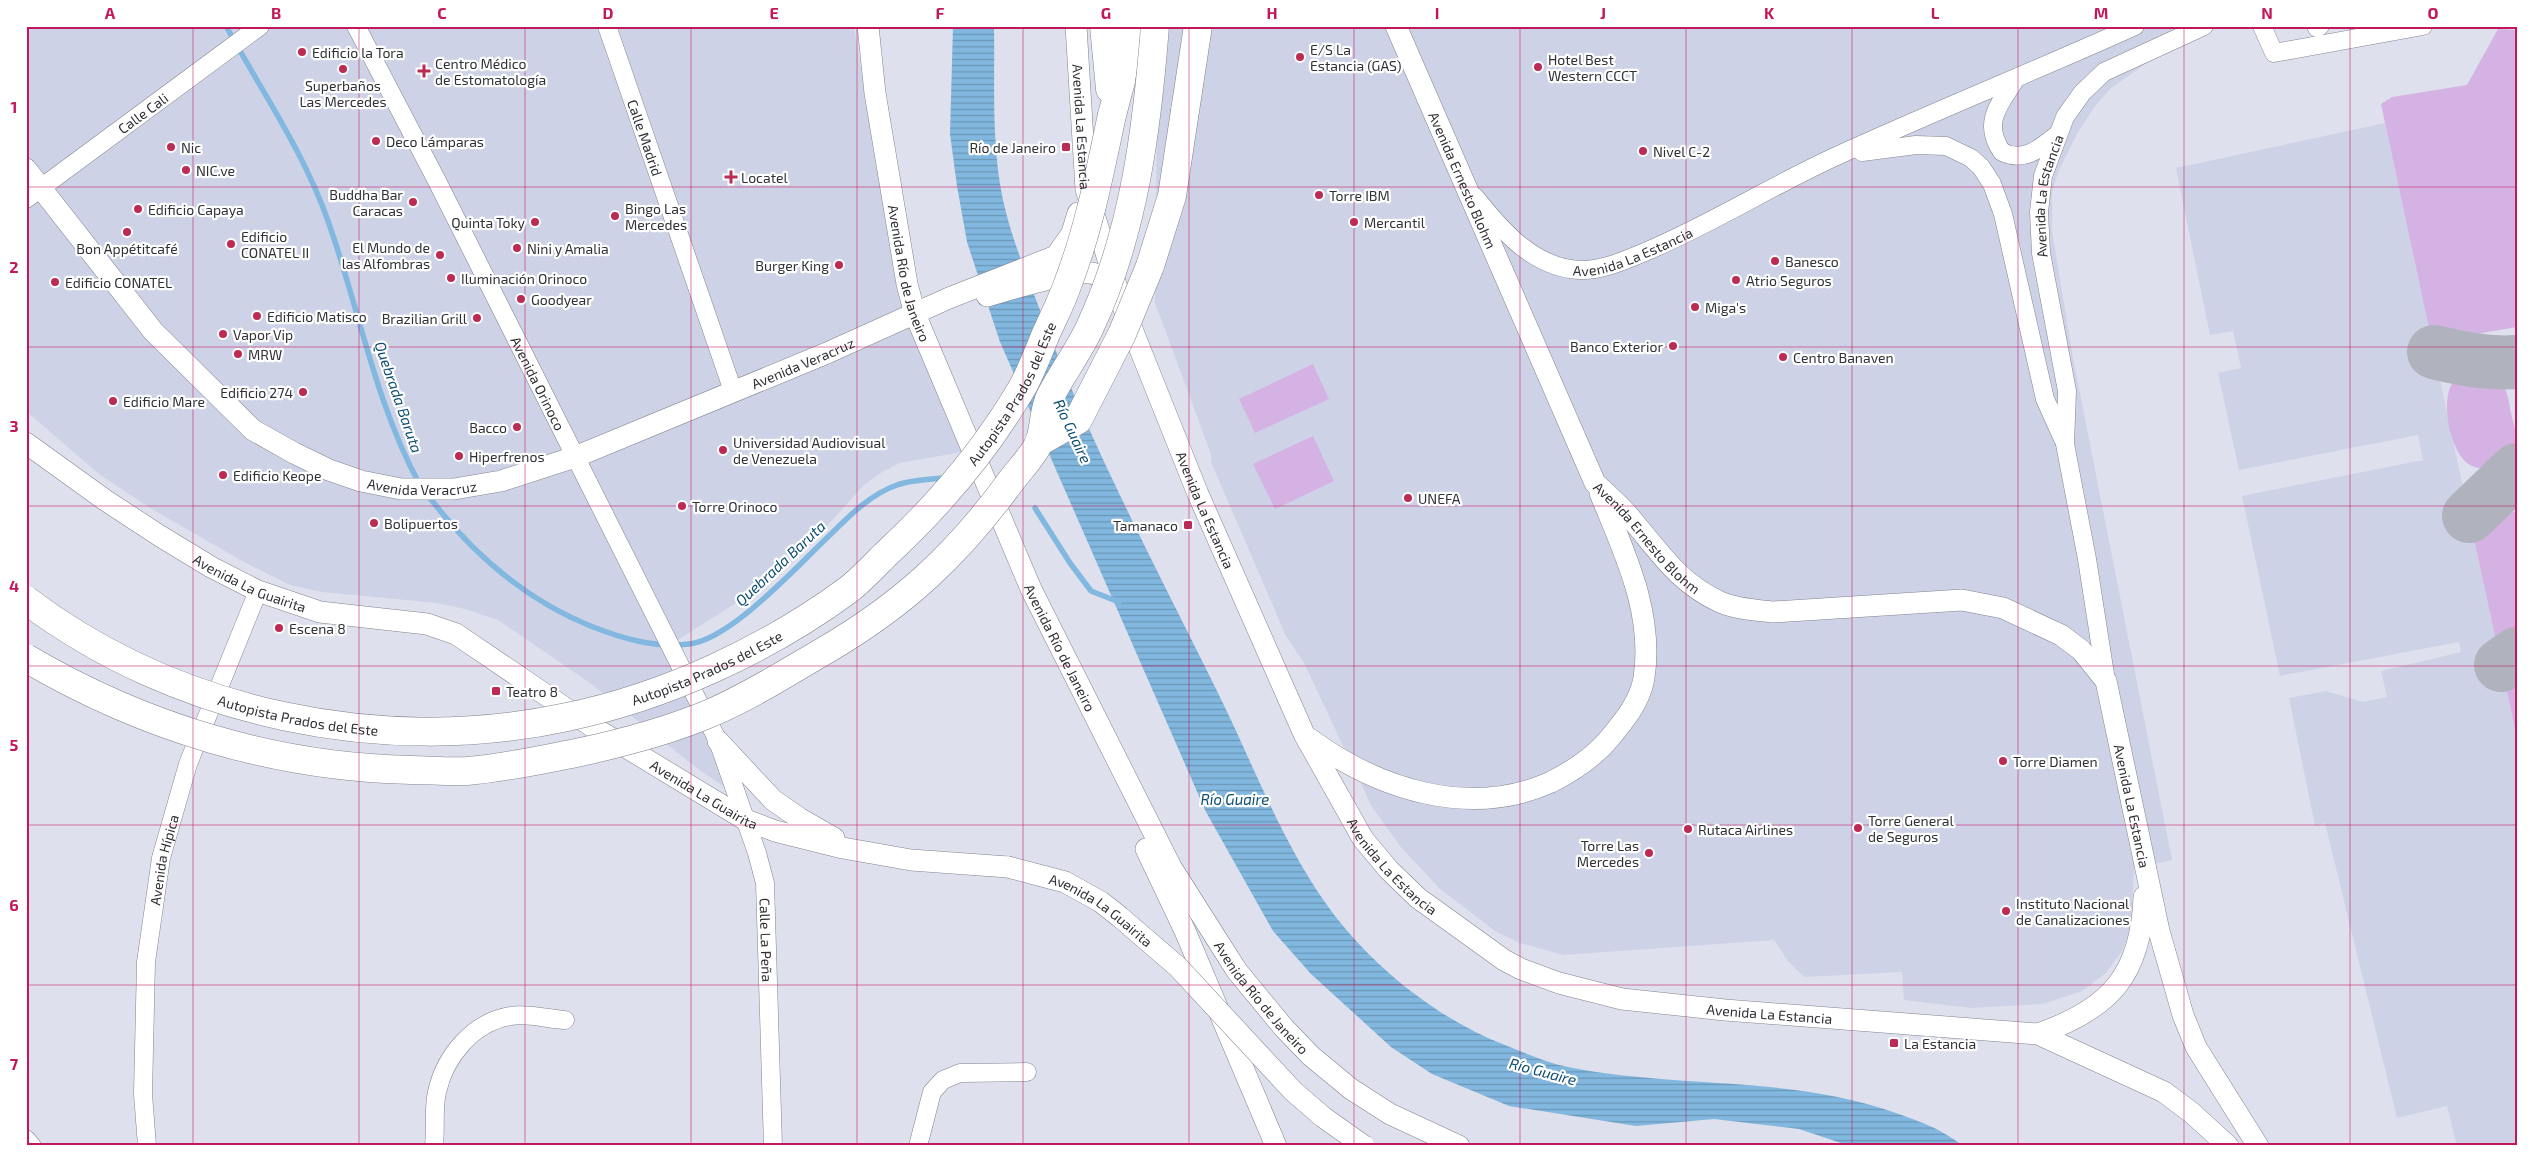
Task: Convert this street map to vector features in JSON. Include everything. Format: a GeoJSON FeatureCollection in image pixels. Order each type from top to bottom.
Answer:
{"type":"FeatureCollection","features":[{"type":"Feature","properties":{"kind":"highway"},"geometry":{"type":"LineString","coordinates":[[1104,26],[1112,115]]}},
{"type":"Feature","properties":{"kind":"highway","name":"Autopista Prados del Este"},"geometry":{"type":"LineString","coordinates":[[26,600],[104,652],[132,666],[197,692],[283,717],[357,727],[420,731],[487,729],[567,717],[640,697],[733,659],[796,625],[851,588],[916,526],[966,471],[1023,386],[1069,282],[1083,240],[1121,81],[1130,26]]}},
{"type":"Feature","properties":{"kind":"highway"},"geometry":{"type":"LineString","coordinates":[[26,658],[70,684],[160,722],[233,746],[315,762],[384,769],[465,771],[519,765],[610,746],[664,731],[716,711],[864,628],[944,562],[980,524],[1039,442],[1048,401],[1089,329],[1118,255],[1138,172],[1149,102],[1155,26]]}},
{"type":"Feature","properties":{"kind":"highway"},"geometry":{"type":"LineString","coordinates":[[1039,442],[1078,420],[1122,334],[1150,266],[1172,196],[1198,26]]}},
{"type":"Feature","properties":{"kind":"street","name":"Avenida Orinoco"},"geometry":{"type":"LineString","coordinates":[[356,26],[718,741]]}},
{"type":"Feature","properties":{"kind":"street","name":"Calle Madrid"},"geometry":{"type":"LineString","coordinates":[[607,26],[733,390]]}},
{"type":"Feature","properties":{"kind":"street","name":"Avenida Río de Janeiro"},"geometry":{"type":"LineString","coordinates":[[868,26],[875,93],[907,284],[915,314],[1031,589],[1171,867],[1238,971],[1284,1028],[1311,1056],[1351,1088],[1390,1114],[1459,1146]]}},
{"type":"Feature","properties":{"kind":"street","name":"Avenida La Estancia"},"geometry":{"type":"LineString","coordinates":[[1076,26],[1086,189],[1122,304],[1201,501],[1304,734],[1363,839],[1389,870],[1418,898],[1504,960],[1529,973],[1622,999],[1734,1011],[2038,1034],[2164,1092],[2192,1113],[2228,1146]]}},
{"type":"Feature","properties":{"kind":"street","name":"Avenida Ernesto Blohm"},"geometry":{"type":"LineString","coordinates":[[1396,26],[1595,482],[1633,520],[1665,562],[1702,592],[1722,603],[1746,609],[1773,612],[1962,600],[2002,608],[2061,635],[2081,650],[2106,680]]}},
{"type":"Feature","properties":{"kind":"street","name":"Avenida La Estancia"},"geometry":{"type":"LineString","coordinates":[[1467,187],[1506,234],[1533,256],[1560,267],[1581,271],[1612,264],[1676,239],[1839,155],[2015,80],[2135,26]]}},
{"type":"Feature","properties":{"kind":"street","name":"Avenida La Estancia"},"geometry":{"type":"LineString","coordinates":[[2204,26],[2104,72],[2082,93],[2065,117],[2058,134],[2043,176],[2039,212],[2041,253],[2067,392],[2066,444],[2087,558],[2106,680],[2169,973],[2196,1046],[2258,1146]]}},
{"type":"Feature","properties":{"kind":"street"},"geometry":{"type":"LineString","coordinates":[[2262,26],[2274,52],[2422,26]]}},
{"type":"Feature","properties":{"kind":"street"},"geometry":{"type":"LineString","coordinates":[[2316,26],[2317,28],[2320,26]]}},
{"type":"Feature","properties":{"kind":"street","name":"Calle Cali"},"geometry":{"type":"LineString","coordinates":[[34,194],[256,29]]}},
{"type":"Feature","properties":{"kind":"street"},"geometry":{"type":"LineString","coordinates":[[2015,80],[2000,103],[1991,127],[2002,152],[2020,156],[2032,153],[2058,134]]}},
{"type":"Feature","properties":{"kind":"street","name":"Avenida La Estancia"},"geometry":{"type":"LineString","coordinates":[[1839,155],[1916,145],[1946,146],[1971,158],[1981,167],[1992,184],[2003,214],[2045,399],[2066,444]]}},
{"type":"Feature","properties":{"kind":"street","name":"Avenida Veracruz"},"geometry":{"type":"LineString","coordinates":[[26,169],[34,194],[153,332],[253,430],[329,470],[361,481],[401,489],[454,489],[501,481],[575,457],[733,390],[827,353],[915,314]]}},
{"type":"Feature","properties":{"kind":"street"},"geometry":{"type":"LineString","coordinates":[[1059,266],[1086,189]]}},
{"type":"Feature","properties":{"kind":"street"},"geometry":{"type":"LineString","coordinates":[[915,314],[1059,266]]}},
{"type":"Feature","properties":{"kind":"street"},"geometry":{"type":"LineString","coordinates":[[915,314],[949,298],[1059,266],[1103,278],[1122,304]]}},
{"type":"Feature","properties":{"kind":"street","name":"Avenida La Guairita"},"geometry":{"type":"LineString","coordinates":[[26,442],[97,495],[152,531],[258,591],[320,612],[427,624],[456,634],[596,729],[746,820],[775,831],[861,851],[911,860],[1008,868],[1065,882],[1114,912],[1178,967],[1293,1090],[1323,1117],[1364,1146]]}},
{"type":"Feature","properties":{"kind":"street"},"geometry":{"type":"LineString","coordinates":[[1304,734],[1336,758],[1366,772],[1404,787],[1460,800],[1504,797],[1524,792],[1572,772],[1587,760],[1626,721],[1644,679],[1646,644],[1644,616],[1632,572],[1595,482]]}},
{"type":"Feature","properties":{"kind":"street","name":"Avenida Hípica"},"geometry":{"type":"LineString","coordinates":[[146,1146],[143,1086],[145,980],[161,858],[188,764],[258,591]]}},
{"type":"Feature","properties":{"kind":"street"},"geometry":{"type":"LineString","coordinates":[[1094,717],[1109,770],[1185,931],[1276,1146]]}},
{"type":"Feature","properties":{"kind":"street"},"geometry":{"type":"LineString","coordinates":[[718,741],[773,800],[798,818],[861,851]]}},
{"type":"Feature","properties":{"kind":"street","name":"Calle La Peña"},"geometry":{"type":"LineString","coordinates":[[718,741],[746,820],[765,883],[773,1146]]}},
{"type":"Feature","properties":{"kind":"street"},"geometry":{"type":"LineString","coordinates":[[2038,1034],[2066,1024],[2090,1010],[2125,975],[2134,961],[2140,938],[2146,868]]}},
{"type":"Feature","properties":{"kind":"street"},"geometry":{"type":"LineString","coordinates":[[434,1146],[437,1093],[444,1068],[456,1049],[491,1022],[512,1016],[565,1020]]}},
{"type":"Feature","properties":{"kind":"street"},"geometry":{"type":"LineString","coordinates":[[918,1146],[932,1092],[942,1080],[960,1073],[1027,1072]]}},
{"type":"Feature","properties":{"kind":"street"},"geometry":{"type":"LineString","coordinates":[[26,1139],[32,1146]]}},
{"type":"Feature","properties":{"kind":"shaded area"},"geometry":{"type":"Polygon","coordinates":[[[26,26],[854,26],[875,160],[903,300],[968,451],[900,463],[882,472],[864,485],[805,550],[774,579],[673,643],[726,788],[698,769],[590,683],[498,620],[465,609],[437,603],[322,592],[290,585],[244,562],[150,508],[99,474],[26,411],[26,26]]]}},
{"type":"Feature","properties":{"kind":"shaded area"},"geometry":{"type":"Polygon","coordinates":[[[1158,26],[2222,26],[2154,58],[2110,89],[2093,109],[2077,134],[2059,170],[2052,192],[2052,231],[2073,358],[2172,860],[2134,868],[2131,927],[2122,951],[2106,973],[2082,991],[2043,1004],[1971,1008],[1904,1000],[1902,972],[1804,977],[1788,961],[1774,940],[1563,955],[1520,943],[1495,931],[1439,888],[1400,846],[1372,807],[1304,663],[1286,636],[1211,462],[1211,454],[1155,303],[1158,26]]]}},
{"type":"Feature","properties":{"kind":"shaded area"},"geometry":{"type":"Polygon","coordinates":[[[2498,29],[2517,30],[2517,327],[2440,340],[2430,333],[2381,104],[2392,97],[2467,85],[2498,29]]]}},
{"type":"Feature","properties":{"kind":"shaded area"},"geometry":{"type":"Polygon","coordinates":[[[2385,123],[2517,739],[2517,1146],[2457,1146],[2447,1106],[2397,1118],[2325,823],[2315,826],[2289,698],[2326,691],[2363,702],[2387,697],[2381,671],[2461,652],[2459,642],[2280,676],[2242,496],[2423,460],[2418,435],[2239,470],[2218,373],[2241,368],[2233,331],[2210,335],[2176,168],[2385,123]]]}},
{"type":"Feature","properties":{"kind":"shaded area"},"geometry":{"type":"Polygon","coordinates":[[[1313,364],[1329,399],[1255,433],[1239,399],[1313,364]]]}},
{"type":"Feature","properties":{"kind":"shaded area"},"geometry":{"type":"Polygon","coordinates":[[[2465,372],[2502,384],[2508,398],[2515,432],[2515,443],[2506,455],[2486,467],[2476,467],[2467,463],[2454,443],[2450,431],[2447,407],[2449,391],[2456,378],[2465,372]]]}},
{"type":"Feature","properties":{"kind":"shaded area"},"geometry":{"type":"Polygon","coordinates":[[[1313,436],[1334,481],[1275,509],[1253,464],[1313,436]]]}},
{"type":"Feature","properties":{"kind":"shaded area"},"geometry":{"type":"Polygon","coordinates":[[[2517,510],[2517,631],[2502,639],[2495,636],[2474,539],[2493,521],[2517,510]]]}},
{"type":"Feature","properties":{"kind":"shaded area"},"geometry":{"type":"Polygon","coordinates":[[[2517,678],[2517,739],[2507,692],[2510,682],[2517,678]]]}},
{"type":"Feature","properties":{"kind":"water","name":"Río Guaire"},"geometry":{"type":"Polygon","coordinates":[[[953,26],[994,26],[994,113],[999,179],[1011,230],[1043,318],[1104,462],[1219,695],[1286,837],[1317,891],[1352,936],[1391,974],[1434,1008],[1481,1035],[1544,1060],[1568,1067],[1609,1074],[1775,1088],[1816,1093],[1856,1101],[1923,1123],[1939,1130],[1963,1146],[1850,1146],[1799,1129],[1714,1119],[1636,1126],[1509,1106],[1432,1074],[1391,1047],[1311,974],[1273,931],[1206,812],[1000,342],[967,242],[957,186],[950,134],[953,26]]]}},
{"type":"Feature","properties":{"kind":"waterway","name":"Quebrada Baruta"},"geometry":{"type":"LineString","coordinates":[[226,26],[281,122],[318,195],[339,254],[379,388],[404,454],[420,485]]}},
{"type":"Feature","properties":{"kind":"waterway","name":"Quebrada Baruta"},"geometry":{"type":"LineString","coordinates":[[427,494],[444,516],[481,555],[522,589],[545,603],[568,616],[616,635],[652,644],[676,645],[689,644],[706,639],[725,629],[744,615],[783,581],[853,513],[878,494],[903,483],[946,478]]}},
{"type":"Feature","properties":{"kind":"waterway"},"geometry":{"type":"LineString","coordinates":[[1035,508],[1070,563],[1091,591],[1119,602]]}},
{"type":"Feature","properties":{"kind":"taxiway"},"geometry":{"type":"LineString","coordinates":[[2434,352],[2475,360],[2517,362]]}},
{"type":"Feature","properties":{"kind":"taxiway"},"geometry":{"type":"LineString","coordinates":[[2469,516],[2517,470]]}},
{"type":"Feature","properties":{"kind":"taxiway"},"geometry":{"type":"LineString","coordinates":[[2501,665],[2517,654]]}},
{"type":"Feature","properties":{"kind":"place","name":"Edificio la Tora"},"geometry":{"type":"Point","coordinates":[302,52]}},
{"type":"Feature","properties":{"kind":"place","name":"E/S La Estancia (GAS)"},"geometry":{"type":"Point","coordinates":[1300,57]}},
{"type":"Feature","properties":{"kind":"place","name":"Hotel Best Western CCCT"},"geometry":{"type":"Point","coordinates":[1538,67]}},
{"type":"Feature","properties":{"kind":"place","name":"Superbaños Las Mercedes"},"geometry":{"type":"Point","coordinates":[343,69]}},
{"type":"Feature","properties":{"kind":"place","name":"Centro Médico de Estomatología"},"geometry":{"type":"Point","coordinates":[424,71]}},
{"type":"Feature","properties":{"kind":"place","name":"Deco Lámparas"},"geometry":{"type":"Point","coordinates":[376,141]}},
{"type":"Feature","properties":{"kind":"place","name":"Nic"},"geometry":{"type":"Point","coordinates":[171,147]}},
{"type":"Feature","properties":{"kind":"place","name":"Río de Janeiro"},"geometry":{"type":"Point","coordinates":[1066,147]}},
{"type":"Feature","properties":{"kind":"place","name":"Nivel C-2"},"geometry":{"type":"Point","coordinates":[1643,151]}},
{"type":"Feature","properties":{"kind":"place","name":"NIC.ve"},"geometry":{"type":"Point","coordinates":[186,170]}},
{"type":"Feature","properties":{"kind":"place","name":"Locatel"},"geometry":{"type":"Point","coordinates":[731,177]}},
{"type":"Feature","properties":{"kind":"place","name":"Torre IBM"},"geometry":{"type":"Point","coordinates":[1319,195]}},
{"type":"Feature","properties":{"kind":"place","name":"Buddha Bar Caracas"},"geometry":{"type":"Point","coordinates":[413,202]}},
{"type":"Feature","properties":{"kind":"place","name":"Edificio Capaya"},"geometry":{"type":"Point","coordinates":[138,209]}},
{"type":"Feature","properties":{"kind":"place","name":"Bingo Las Mercedes"},"geometry":{"type":"Point","coordinates":[615,216]}},
{"type":"Feature","properties":{"kind":"place","name":"Quinta Toky"},"geometry":{"type":"Point","coordinates":[535,222]}},
{"type":"Feature","properties":{"kind":"place","name":"Mercantil"},"geometry":{"type":"Point","coordinates":[1354,222]}},
{"type":"Feature","properties":{"kind":"place","name":"Bon Appétitcafé"},"geometry":{"type":"Point","coordinates":[127,232]}},
{"type":"Feature","properties":{"kind":"place","name":"Edificio CONATEL II"},"geometry":{"type":"Point","coordinates":[231,244]}},
{"type":"Feature","properties":{"kind":"place","name":"Nini y Amalia"},"geometry":{"type":"Point","coordinates":[517,248]}},
{"type":"Feature","properties":{"kind":"place","name":"El Mundo de las Alfombras"},"geometry":{"type":"Point","coordinates":[440,255]}},
{"type":"Feature","properties":{"kind":"place","name":"Banesco"},"geometry":{"type":"Point","coordinates":[1775,261]}},
{"type":"Feature","properties":{"kind":"place","name":"Burger King"},"geometry":{"type":"Point","coordinates":[839,265]}},
{"type":"Feature","properties":{"kind":"place","name":"Iluminación Orinoco"},"geometry":{"type":"Point","coordinates":[451,278]}},
{"type":"Feature","properties":{"kind":"place","name":"Atrio Seguros"},"geometry":{"type":"Point","coordinates":[1736,280]}},
{"type":"Feature","properties":{"kind":"place","name":"Edificio CONATEL"},"geometry":{"type":"Point","coordinates":[55,282]}},
{"type":"Feature","properties":{"kind":"place","name":"Goodyear"},"geometry":{"type":"Point","coordinates":[521,299]}},
{"type":"Feature","properties":{"kind":"place","name":"Miga's"},"geometry":{"type":"Point","coordinates":[1695,307]}},
{"type":"Feature","properties":{"kind":"place","name":"Edificio Matisco"},"geometry":{"type":"Point","coordinates":[257,316]}},
{"type":"Feature","properties":{"kind":"place","name":"Brazilian Grill"},"geometry":{"type":"Point","coordinates":[477,318]}},
{"type":"Feature","properties":{"kind":"place","name":"Vapor Vip"},"geometry":{"type":"Point","coordinates":[223,334]}},
{"type":"Feature","properties":{"kind":"place","name":"Banco Exterior"},"geometry":{"type":"Point","coordinates":[1673,346]}},
{"type":"Feature","properties":{"kind":"place","name":"MRW"},"geometry":{"type":"Point","coordinates":[238,354]}},
{"type":"Feature","properties":{"kind":"place","name":"Centro Banaven"},"geometry":{"type":"Point","coordinates":[1783,357]}},
{"type":"Feature","properties":{"kind":"place","name":"Edificio 274"},"geometry":{"type":"Point","coordinates":[303,392]}},
{"type":"Feature","properties":{"kind":"place","name":"Edificio Mare"},"geometry":{"type":"Point","coordinates":[113,401]}},
{"type":"Feature","properties":{"kind":"place","name":"Bacco"},"geometry":{"type":"Point","coordinates":[517,427]}},
{"type":"Feature","properties":{"kind":"place","name":"Universidad Audiovisual de Venezuela"},"geometry":{"type":"Point","coordinates":[723,450]}},
{"type":"Feature","properties":{"kind":"place","name":"Hiperfrenos"},"geometry":{"type":"Point","coordinates":[459,456]}},
{"type":"Feature","properties":{"kind":"place","name":"Edificio Keope"},"geometry":{"type":"Point","coordinates":[223,475]}},
{"type":"Feature","properties":{"kind":"place","name":"UNEFA"},"geometry":{"type":"Point","coordinates":[1408,498]}},
{"type":"Feature","properties":{"kind":"place","name":"Torre Orinoco"},"geometry":{"type":"Point","coordinates":[682,506]}},
{"type":"Feature","properties":{"kind":"place","name":"Bolipuertos"},"geometry":{"type":"Point","coordinates":[374,523]}},
{"type":"Feature","properties":{"kind":"place","name":"Tamanaco"},"geometry":{"type":"Point","coordinates":[1188,525]}},
{"type":"Feature","properties":{"kind":"place","name":"Escena 8"},"geometry":{"type":"Point","coordinates":[279,628]}},
{"type":"Feature","properties":{"kind":"place","name":"Teatro 8"},"geometry":{"type":"Point","coordinates":[496,691]}},
{"type":"Feature","properties":{"kind":"place","name":"Torre Diamen"},"geometry":{"type":"Point","coordinates":[2003,761]}},
{"type":"Feature","properties":{"kind":"place","name":"Torre General de Seguros"},"geometry":{"type":"Point","coordinates":[1858,828]}},
{"type":"Feature","properties":{"kind":"place","name":"Rutaca Airlines"},"geometry":{"type":"Point","coordinates":[1688,829]}},
{"type":"Feature","properties":{"kind":"place","name":"Torre Las Mercedes"},"geometry":{"type":"Point","coordinates":[1649,853]}},
{"type":"Feature","properties":{"kind":"place","name":"Instituto Nacional de Canalizaciones"},"geometry":{"type":"Point","coordinates":[2006,911]}},
{"type":"Feature","properties":{"kind":"place","name":"La Estancia"},"geometry":{"type":"Point","coordinates":[1894,1043]}}]}
